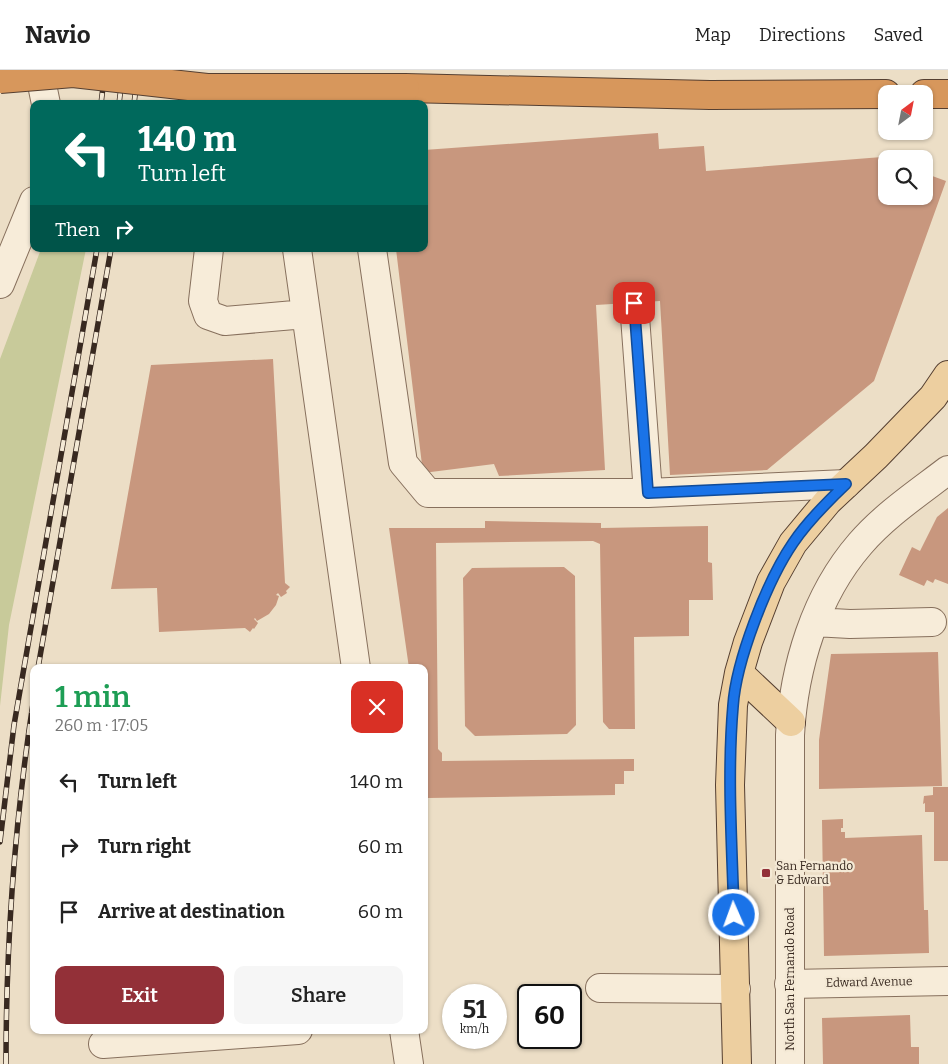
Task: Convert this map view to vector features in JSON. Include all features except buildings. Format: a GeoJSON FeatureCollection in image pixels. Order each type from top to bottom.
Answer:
{"type":"FeatureCollection","features":[{"type":"Feature","properties":{"kind":"highway"},"geometry":{"type":"LineString","coordinates":[[0,79],[100,70]]}},
{"type":"Feature","properties":{"kind":"highway"},"geometry":{"type":"LineString","coordinates":[[73,73],[207,88],[405,88],[710,95],[878,94]]}},
{"type":"Feature","properties":{"kind":"highway"},"geometry":{"type":"LineString","coordinates":[[933,94],[948,94]]}},
{"type":"Feature","properties":{"kind":"main road"},"geometry":{"type":"LineString","coordinates":[[737,1064],[730,785],[733,705],[739,673],[748,642],[771,582],[793,543],[828,501],[933,396],[948,375]]}},
{"type":"Feature","properties":{"kind":"main road"},"geometry":{"type":"LineString","coordinates":[[739,673],[791,722]]}},
{"type":"Feature","properties":{"kind":"street"},"geometry":{"type":"LineString","coordinates":[[39,70],[45,100]]}},
{"type":"Feature","properties":{"kind":"street"},"geometry":{"type":"LineString","coordinates":[[0,284],[30,211]]}},
{"type":"Feature","properties":{"kind":"street"},"geometry":{"type":"LineString","coordinates":[[209,252],[204,301],[208,315],[225,321],[306,314]]}},
{"type":"Feature","properties":{"kind":"street"},"geometry":{"type":"LineString","coordinates":[[297,252],[355,664]]}},
{"type":"Feature","properties":{"kind":"street"},"geometry":{"type":"LineString","coordinates":[[372,252],[403,463],[428,493],[648,493],[846,484]]}},
{"type":"Feature","properties":{"kind":"street"},"geometry":{"type":"LineString","coordinates":[[634,303],[648,493]]}},
{"type":"Feature","properties":{"kind":"street","name":"North San Fernando Road"},"geometry":{"type":"LineString","coordinates":[[790,1064],[791,722],[796,685],[804,653],[814,622],[833,583],[860,544],[892,514],[948,470]]}},
{"type":"Feature","properties":{"kind":"street"},"geometry":{"type":"LineString","coordinates":[[814,622],[850,624],[932,622]]}},
{"type":"Feature","properties":{"kind":"street","name":"Edward Avenue"},"geometry":{"type":"LineString","coordinates":[[789,984],[948,980]]}},
{"type":"Feature","properties":{"kind":"street"},"geometry":{"type":"LineString","coordinates":[[600,988],[736,989]]}},
{"type":"Feature","properties":{"kind":"street"},"geometry":{"type":"LineString","coordinates":[[103,1046],[249,1034]]}},
{"type":"Feature","properties":{"kind":"street"},"geometry":{"type":"LineString","coordinates":[[405,1034],[409,1064]]}},
{"type":"Feature","properties":{"kind":"green space"},"geometry":{"type":"Polygon","coordinates":[[[40,252],[85,252],[9,625],[0,706],[0,359],[40,252]]]}},
{"type":"Feature","properties":{"kind":"railway"},"geometry":{"type":"LineString","coordinates":[[101,100],[105,70]]}},
{"type":"Feature","properties":{"kind":"railway"},"geometry":{"type":"LineString","coordinates":[[119,100],[123,70]]}},
{"type":"Feature","properties":{"kind":"railway"},"geometry":{"type":"LineString","coordinates":[[134,100],[138,70]]}},
{"type":"Feature","properties":{"kind":"railway"},"geometry":{"type":"LineString","coordinates":[[0,842],[14,725],[96,252]]}},
{"type":"Feature","properties":{"kind":"railway"},"geometry":{"type":"LineString","coordinates":[[39,664],[110,252]]}},
{"type":"Feature","properties":{"kind":"railway"},"geometry":{"type":"LineString","coordinates":[[6,1064],[6,1018],[13,880],[30,723]]}},
{"type":"Feature","properties":{"kind":"place","name":"San Fernando & Edward"},"geometry":{"type":"Point","coordinates":[766,873]}},
{"type":"Feature","properties":{"kind":"route"},"geometry":{"type":"LineString","coordinates":[[634,303],[648,493],[846,484],[828,501],[793,543],[771,582],[748,642],[739,673],[733,705],[730,785],[734,915]]}}]}
